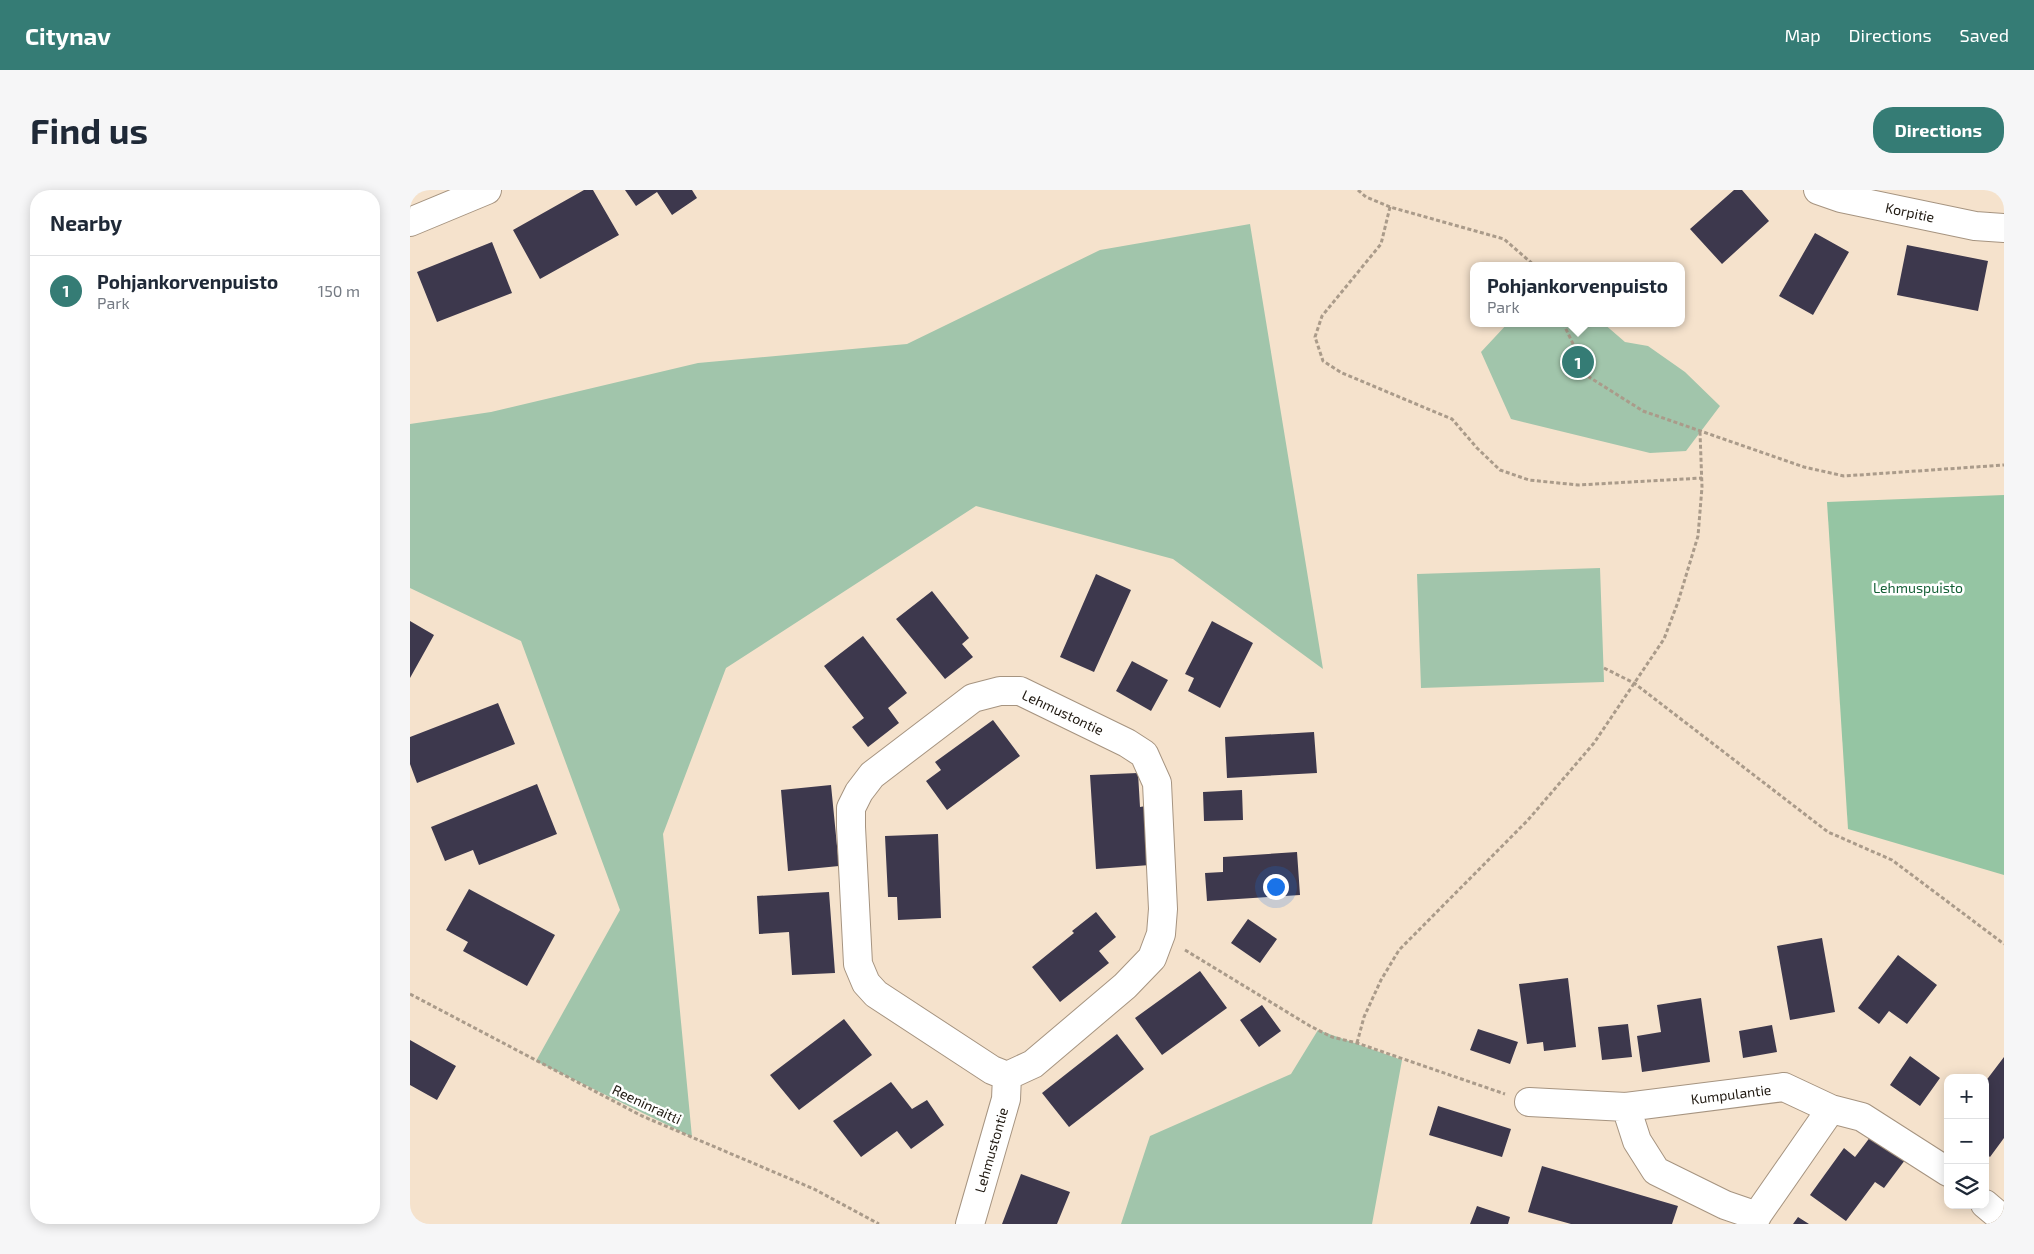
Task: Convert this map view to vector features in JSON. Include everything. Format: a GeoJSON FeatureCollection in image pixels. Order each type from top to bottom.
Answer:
{"type":"FeatureCollection","features":[{"type":"Feature","properties":{"kind":"street"},"geometry":{"type":"LineString","coordinates":[[410,222],[487,190]]}},
{"type":"Feature","properties":{"kind":"street","name":"Korpitie"},"geometry":{"type":"LineString","coordinates":[[1818,190],[1841,198],[1975,226],[2004,228]]}},
{"type":"Feature","properties":{"kind":"street","name":"Lehmustontie"},"geometry":{"type":"LineString","coordinates":[[1000,691],[1020,691],[1127,743],[1144,754],[1157,783],[1162,909],[1161,934],[1152,958],[1125,986],[1033,1064],[1007,1076],[992,1070],[876,994],[866,983],[858,964],[851,808],[859,792],[872,775],[973,698],[1000,691]]}},
{"type":"Feature","properties":{"kind":"street","name":"Lehmustontie"},"geometry":{"type":"LineString","coordinates":[[970,1224],[1006,1099],[1007,1076]]}},
{"type":"Feature","properties":{"kind":"street","name":"Kumpulantie"},"geometry":{"type":"LineString","coordinates":[[1529,1102],[1626,1108],[1784,1087],[1831,1110],[1862,1117],[1944,1169]]}},
{"type":"Feature","properties":{"kind":"street"},"geometry":{"type":"LineString","coordinates":[[1626,1108],[1637,1141],[1656,1171],[1754,1220],[1831,1110]]}},
{"type":"Feature","properties":{"kind":"street"},"geometry":{"type":"LineString","coordinates":[[1989,1207],[2004,1220]]}},
{"type":"Feature","properties":{"kind":"path"},"geometry":{"type":"LineString","coordinates":[[1358,190],[1366,197],[1390,207],[1504,239],[1530,262]]}},
{"type":"Feature","properties":{"kind":"path"},"geometry":{"type":"LineString","coordinates":[[1390,207],[1382,244],[1322,316],[1315,337],[1323,361],[1342,373],[1452,419],[1477,448],[1500,470],[1529,480],[1578,485],[1702,478]]}},
{"type":"Feature","properties":{"kind":"path"},"geometry":{"type":"LineString","coordinates":[[1566,327],[1589,377],[1643,411],[1804,467],[1844,476],[2004,464]]}},
{"type":"Feature","properties":{"kind":"path"},"geometry":{"type":"LineString","coordinates":[[1357,1043],[1364,1018],[1381,980],[1399,950],[1528,820],[1594,743],[1664,639],[1678,602],[1698,536],[1702,478],[1700,432]]}},
{"type":"Feature","properties":{"kind":"path"},"geometry":{"type":"LineString","coordinates":[[1604,668],[1634,683],[1828,832],[1892,860],[2004,944]]}},
{"type":"Feature","properties":{"kind":"path"},"geometry":{"type":"LineString","coordinates":[[1161,934],[1310,1026],[1332,1037],[1357,1043],[1421,1067],[1529,1102]]}},
{"type":"Feature","properties":{"kind":"path","name":"Reeninraitti"},"geometry":{"type":"LineString","coordinates":[[410,994],[642,1116],[814,1189],[879,1224]]}},
{"type":"Feature","properties":{"kind":"green space"},"geometry":{"type":"Polygon","coordinates":[[[1250,224],[1323,669],[1173,559],[976,506],[726,668],[663,834],[692,1137],[536,1061],[620,910],[521,641],[410,588],[410,424],[491,412],[698,363],[907,344],[1100,250],[1250,224]]]}},
{"type":"Feature","properties":{"kind":"green space"},"geometry":{"type":"Polygon","coordinates":[[[1504,327],[1608,327],[1625,342],[1648,346],[1685,372],[1720,406],[1686,451],[1650,453],[1511,419],[1481,352],[1504,327]]]}},
{"type":"Feature","properties":{"kind":"green space","name":"Lehmuspuisto"},"geometry":{"type":"Polygon","coordinates":[[[2004,495],[2004,875],[1848,829],[1827,502],[2004,495]]]}},
{"type":"Feature","properties":{"kind":"green space"},"geometry":{"type":"Polygon","coordinates":[[[1600,568],[1604,682],[1421,688],[1417,574],[1600,568]]]}},
{"type":"Feature","properties":{"kind":"green space"},"geometry":{"type":"Polygon","coordinates":[[[1318,1030],[1402,1060],[1372,1224],[1121,1224],[1150,1136],[1291,1074],[1318,1030]]]}},
{"type":"Feature","properties":{"kind":"building"},"geometry":{"type":"Polygon","coordinates":[[[584,190],[593,190],[619,235],[540,279],[513,230],[584,190]]]}},
{"type":"Feature","properties":{"kind":"building"},"geometry":{"type":"Polygon","coordinates":[[[625,190],[692,190],[697,198],[672,215],[657,192],[636,206],[625,190]]]}},
{"type":"Feature","properties":{"kind":"building"},"geometry":{"type":"Polygon","coordinates":[[[1734,190],[1742,190],[1769,221],[1722,264],[1690,229],[1734,190]]]}},
{"type":"Feature","properties":{"kind":"building"},"geometry":{"type":"Polygon","coordinates":[[[1815,233],[1849,252],[1813,315],[1779,296],[1815,233]]]}},
{"type":"Feature","properties":{"kind":"building"},"geometry":{"type":"Polygon","coordinates":[[[492,242],[512,293],[437,322],[417,272],[492,242]]]}},
{"type":"Feature","properties":{"kind":"building"},"geometry":{"type":"Polygon","coordinates":[[[1907,245],[1988,261],[1978,311],[1897,295],[1907,245]]]}},
{"type":"Feature","properties":{"kind":"building"},"geometry":{"type":"Polygon","coordinates":[[[1096,574],[1131,590],[1094,672],[1060,657],[1096,574]]]}},
{"type":"Feature","properties":{"kind":"building"},"geometry":{"type":"Polygon","coordinates":[[[932,591],[969,638],[962,644],[973,657],[945,679],[896,619],[932,591]]]}},
{"type":"Feature","properties":{"kind":"building"},"geometry":{"type":"Polygon","coordinates":[[[410,621],[434,635],[410,678],[410,621]]]}},
{"type":"Feature","properties":{"kind":"building"},"geometry":{"type":"Polygon","coordinates":[[[1212,621],[1253,643],[1220,708],[1188,691],[1194,678],[1185,674],[1212,621]]]}},
{"type":"Feature","properties":{"kind":"building"},"geometry":{"type":"Polygon","coordinates":[[[863,636],[907,693],[888,708],[899,723],[868,747],[852,727],[864,718],[824,666],[863,636]]]}},
{"type":"Feature","properties":{"kind":"building"},"geometry":{"type":"Polygon","coordinates":[[[1132,661],[1168,680],[1151,711],[1116,691],[1132,661]]]}},
{"type":"Feature","properties":{"kind":"building"},"geometry":{"type":"Polygon","coordinates":[[[498,703],[515,744],[417,783],[410,764],[410,737],[498,703]]]}},
{"type":"Feature","properties":{"kind":"building"},"geometry":{"type":"Polygon","coordinates":[[[993,720],[1020,756],[947,810],[926,781],[941,770],[935,762],[993,720]]]}},
{"type":"Feature","properties":{"kind":"building"},"geometry":{"type":"Polygon","coordinates":[[[1314,732],[1317,773],[1227,778],[1225,737],[1314,732]]]}},
{"type":"Feature","properties":{"kind":"building"},"geometry":{"type":"Polygon","coordinates":[[[1138,773],[1140,807],[1146,806],[1150,865],[1096,869],[1090,775],[1138,773]]]}},
{"type":"Feature","properties":{"kind":"building"},"geometry":{"type":"Polygon","coordinates":[[[537,784],[557,834],[479,865],[473,850],[445,861],[431,827],[537,784]]]}},
{"type":"Feature","properties":{"kind":"building"},"geometry":{"type":"Polygon","coordinates":[[[831,785],[839,866],[788,871],[781,790],[831,785]]]}},
{"type":"Feature","properties":{"kind":"building"},"geometry":{"type":"Polygon","coordinates":[[[1242,790],[1243,820],[1204,821],[1203,792],[1242,790]]]}},
{"type":"Feature","properties":{"kind":"building"},"geometry":{"type":"Polygon","coordinates":[[[938,834],[941,918],[898,920],[897,897],[888,897],[885,836],[938,834]]]}},
{"type":"Feature","properties":{"kind":"building"},"geometry":{"type":"Polygon","coordinates":[[[1297,852],[1300,895],[1207,901],[1205,873],[1223,872],[1223,857],[1297,852]]]}},
{"type":"Feature","properties":{"kind":"building"},"geometry":{"type":"Polygon","coordinates":[[[469,889],[555,935],[527,986],[463,951],[468,942],[446,930],[469,889]]]}},
{"type":"Feature","properties":{"kind":"building"},"geometry":{"type":"Polygon","coordinates":[[[829,892],[835,973],[792,975],[789,932],[759,934],[757,896],[829,892]]]}},
{"type":"Feature","properties":{"kind":"building"},"geometry":{"type":"Polygon","coordinates":[[[1096,912],[1116,937],[1099,951],[1109,963],[1060,1002],[1032,967],[1074,933],[1072,931],[1096,912]]]}},
{"type":"Feature","properties":{"kind":"building"},"geometry":{"type":"Polygon","coordinates":[[[1248,919],[1277,939],[1260,963],[1231,943],[1248,919]]]}},
{"type":"Feature","properties":{"kind":"building"},"geometry":{"type":"Polygon","coordinates":[[[1822,938],[1835,1012],[1790,1020],[1777,946],[1822,938]]]}},
{"type":"Feature","properties":{"kind":"building"},"geometry":{"type":"Polygon","coordinates":[[[1898,955],[1937,985],[1907,1024],[1889,1011],[1879,1024],[1858,1008],[1898,955]]]}},
{"type":"Feature","properties":{"kind":"building"},"geometry":{"type":"Polygon","coordinates":[[[1200,971],[1227,1008],[1162,1055],[1135,1018],[1200,971]]]}},
{"type":"Feature","properties":{"kind":"building"},"geometry":{"type":"Polygon","coordinates":[[[1568,978],[1576,1047],[1544,1051],[1543,1042],[1527,1044],[1519,984],[1568,978]]]}},
{"type":"Feature","properties":{"kind":"building"},"geometry":{"type":"Polygon","coordinates":[[[1701,998],[1710,1062],[1642,1072],[1637,1036],[1661,1032],[1657,1005],[1701,998]]]}},
{"type":"Feature","properties":{"kind":"building"},"geometry":{"type":"Polygon","coordinates":[[[1262,1005],[1281,1031],[1259,1047],[1240,1020],[1262,1005]]]}},
{"type":"Feature","properties":{"kind":"building"},"geometry":{"type":"Polygon","coordinates":[[[844,1019],[872,1055],[799,1110],[770,1075],[844,1019]]]}},
{"type":"Feature","properties":{"kind":"building"},"geometry":{"type":"Polygon","coordinates":[[[1628,1024],[1632,1057],[1602,1060],[1598,1027],[1628,1024]]]}},
{"type":"Feature","properties":{"kind":"building"},"geometry":{"type":"Polygon","coordinates":[[[1772,1025],[1777,1052],[1743,1058],[1739,1031],[1772,1025]]]}},
{"type":"Feature","properties":{"kind":"building"},"geometry":{"type":"Polygon","coordinates":[[[1478,1029],[1518,1042],[1510,1064],[1470,1050],[1478,1029]]]}},
{"type":"Feature","properties":{"kind":"building"},"geometry":{"type":"Polygon","coordinates":[[[1117,1034],[1144,1069],[1069,1127],[1042,1093],[1117,1034]]]}},
{"type":"Feature","properties":{"kind":"building"},"geometry":{"type":"Polygon","coordinates":[[[410,1040],[456,1066],[437,1100],[410,1085],[410,1040]]]}},
{"type":"Feature","properties":{"kind":"building"},"geometry":{"type":"Polygon","coordinates":[[[1910,1056],[1940,1078],[1920,1106],[1890,1085],[1910,1056]]]}},
{"type":"Feature","properties":{"kind":"building"},"geometry":{"type":"Polygon","coordinates":[[[2004,1057],[2004,1138],[1990,1157],[1989,1156],[1989,1077],[2004,1057]]]}},
{"type":"Feature","properties":{"kind":"building"},"geometry":{"type":"Polygon","coordinates":[[[891,1082],[912,1109],[927,1100],[944,1125],[911,1149],[897,1131],[861,1157],[833,1121],[891,1082]]]}},
{"type":"Feature","properties":{"kind":"building"},"geometry":{"type":"Polygon","coordinates":[[[1438,1106],[1511,1129],[1502,1157],[1429,1135],[1438,1106]]]}},
{"type":"Feature","properties":{"kind":"building"},"geometry":{"type":"Polygon","coordinates":[[[1871,1136],[1905,1160],[1884,1188],[1875,1182],[1846,1221],[1810,1195],[1844,1148],[1855,1157],[1871,1136]]]}},
{"type":"Feature","properties":{"kind":"building"},"geometry":{"type":"Polygon","coordinates":[[[1542,1166],[1678,1206],[1672,1224],[1571,1224],[1528,1212],[1542,1166]]]}},
{"type":"Feature","properties":{"kind":"building"},"geometry":{"type":"Polygon","coordinates":[[[1021,1174],[1070,1192],[1057,1224],[1002,1224],[1021,1174]]]}},
{"type":"Feature","properties":{"kind":"building"},"geometry":{"type":"Polygon","coordinates":[[[1477,1206],[1510,1217],[1508,1224],[1470,1224],[1477,1206]]]}},
{"type":"Feature","properties":{"kind":"building"},"geometry":{"type":"Polygon","coordinates":[[[1798,1217],[1809,1224],[1793,1224],[1798,1217]]]}},
{"type":"Feature","properties":{"kind":"place","name":"Pohjankorvenpuisto"},"geometry":{"type":"Point","coordinates":[1578,362]}}]}
